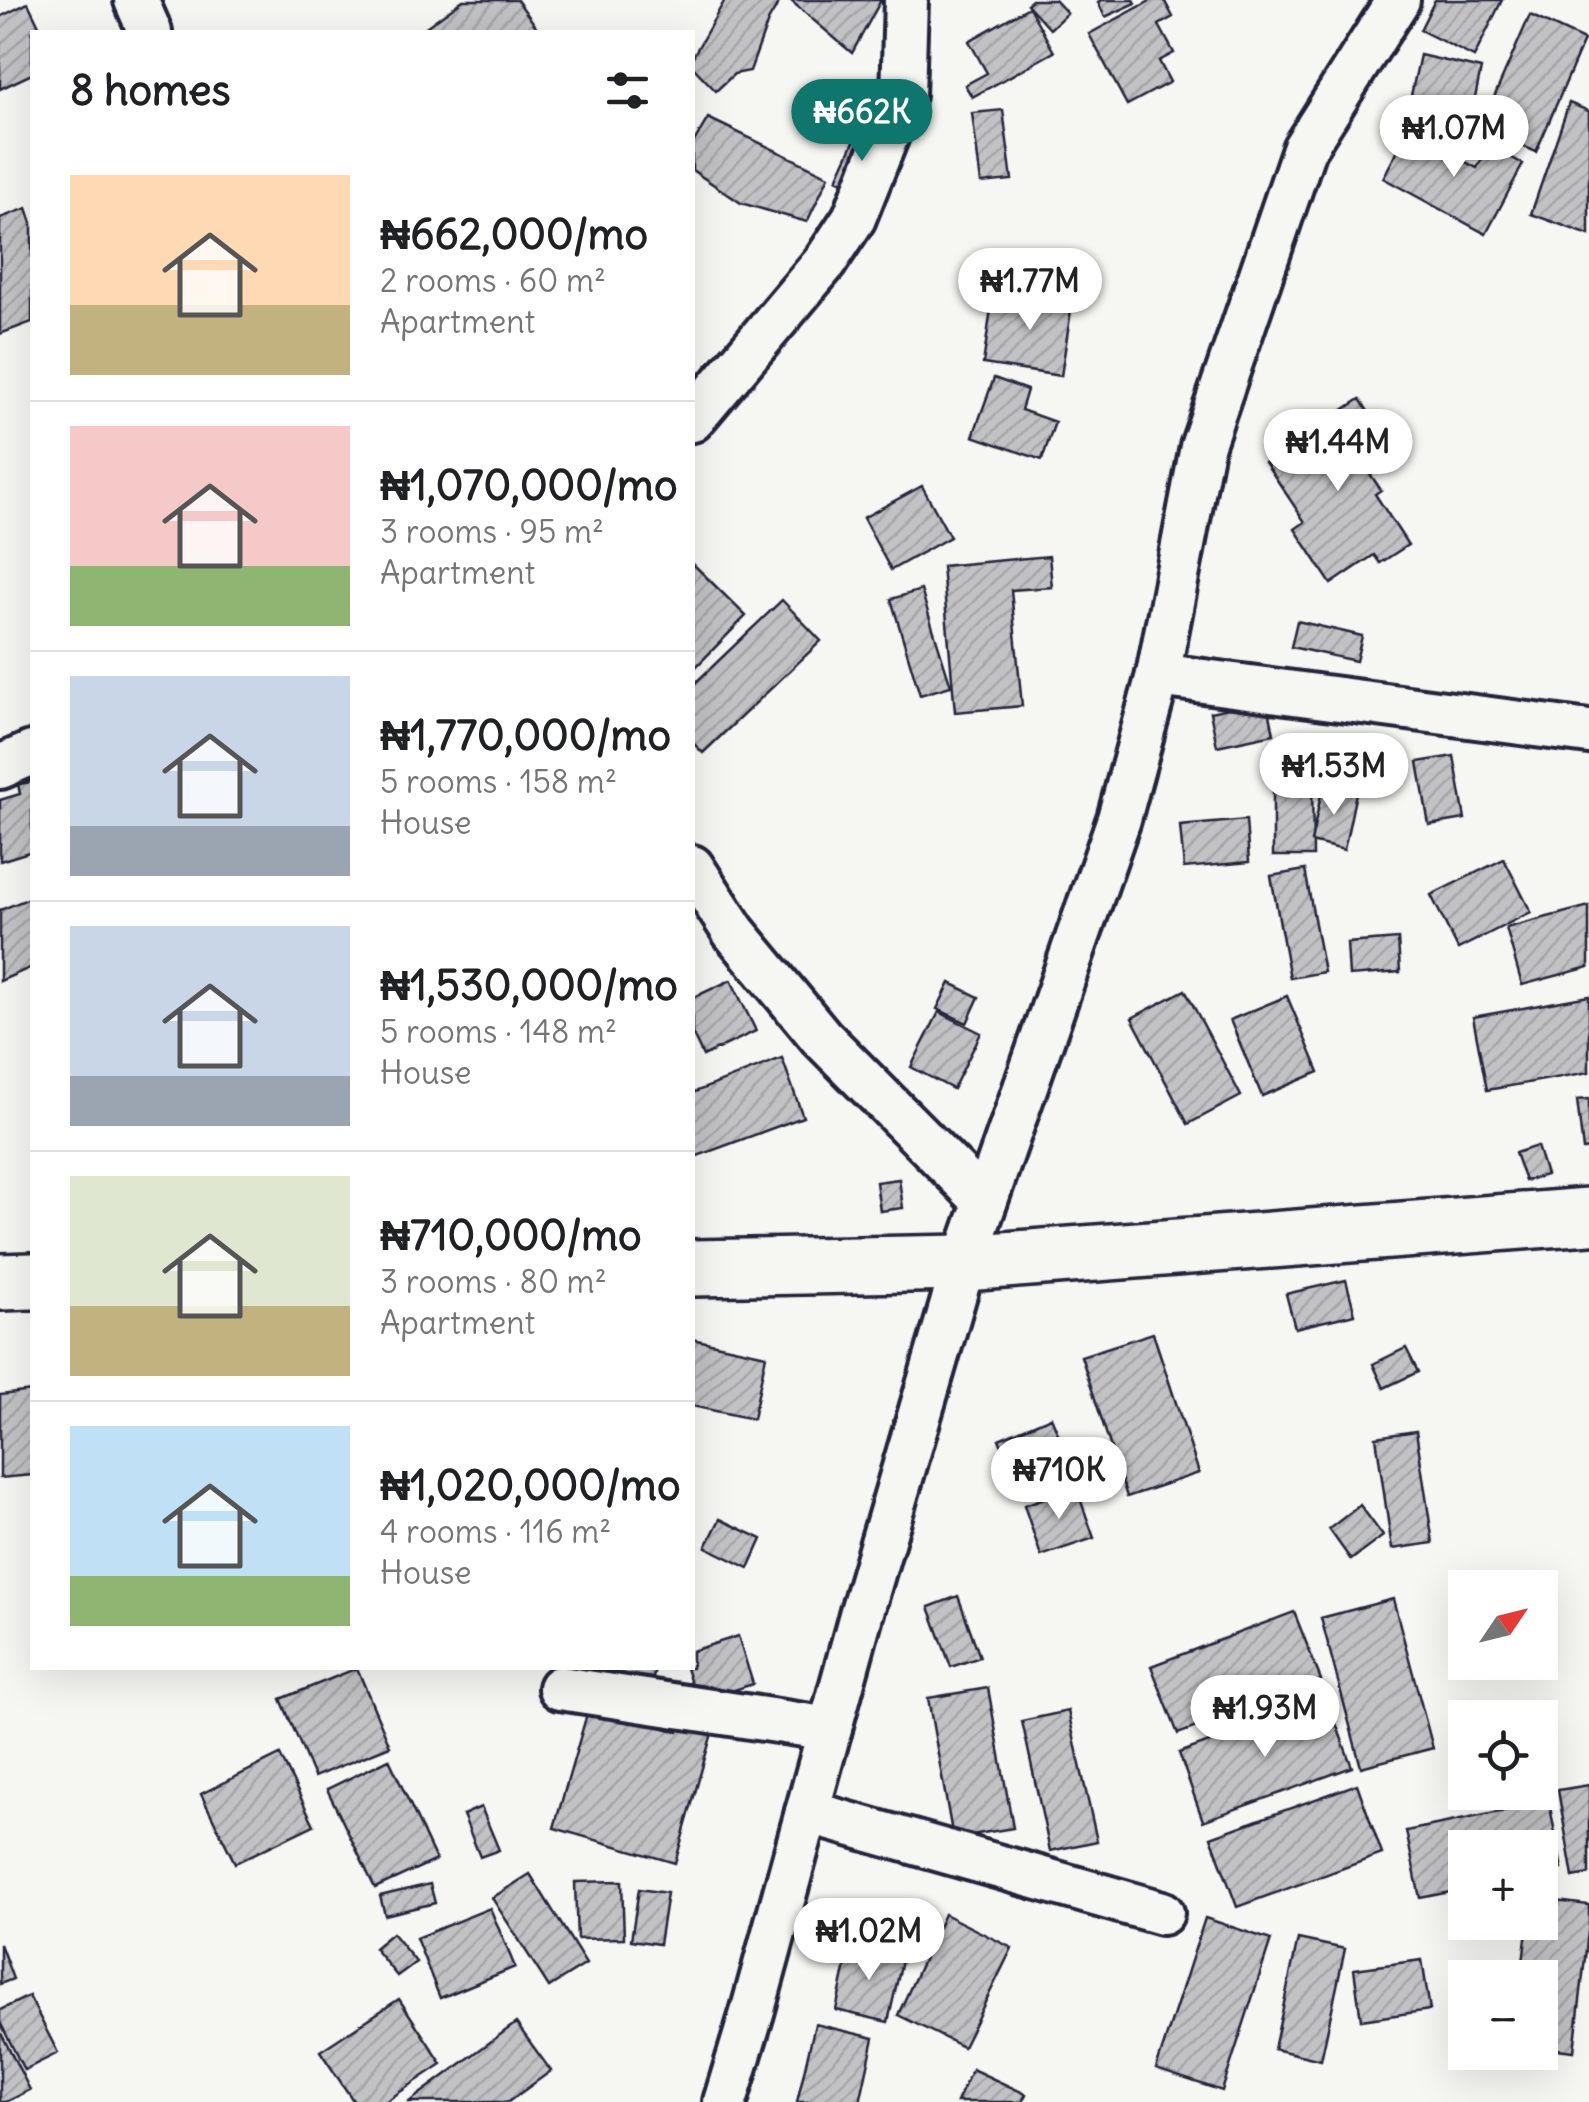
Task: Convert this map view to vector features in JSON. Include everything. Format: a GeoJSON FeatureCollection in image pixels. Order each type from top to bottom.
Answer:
{"type":"FeatureCollection","features":[{"type":"Feature","properties":{"kind":"street"},"geometry":{"type":"LineString","coordinates":[[136,0],[149,30]]}},
{"type":"Feature","properties":{"kind":"street"},"geometry":{"type":"LineString","coordinates":[[695,416],[824,262],[854,218],[903,96],[906,0]]}},
{"type":"Feature","properties":{"kind":"street"},"geometry":{"type":"LineString","coordinates":[[725,2102],[964,1263],[1119,820],[1158,675],[1202,447],[1304,148],[1398,0]]}},
{"type":"Feature","properties":{"kind":"street"},"geometry":{"type":"LineString","coordinates":[[1158,675],[1589,732]]}},
{"type":"Feature","properties":{"kind":"street"},"geometry":{"type":"LineString","coordinates":[[0,767],[30,755]]}},
{"type":"Feature","properties":{"kind":"street"},"geometry":{"type":"LineString","coordinates":[[695,872],[734,932],[821,1037],[986,1202]]}},
{"type":"Feature","properties":{"kind":"street"},"geometry":{"type":"LineString","coordinates":[[695,1268],[964,1263],[1589,1216]]}},
{"type":"Feature","properties":{"kind":"street"},"geometry":{"type":"LineString","coordinates":[[0,1282],[30,1281]]}},
{"type":"Feature","properties":{"kind":"street"},"geometry":{"type":"LineString","coordinates":[[560,1688],[830,1729]]}},
{"type":"Feature","properties":{"kind":"street"},"geometry":{"type":"LineString","coordinates":[[807,1812],[1162,1913]]}},
{"type":"Feature","properties":{"kind":"building"},"geometry":{"type":"Polygon","coordinates":[[[463,0],[517,0],[539,30],[422,30],[463,0]]]}},
{"type":"Feature","properties":{"kind":"building"},"geometry":{"type":"Polygon","coordinates":[[[725,0],[780,1],[768,21],[750,71],[734,74],[716,91],[695,69],[695,53],[725,0]]]}},
{"type":"Feature","properties":{"kind":"building"},"geometry":{"type":"Polygon","coordinates":[[[790,0],[881,0],[852,53],[790,0]]]}},
{"type":"Feature","properties":{"kind":"building"},"geometry":{"type":"Polygon","coordinates":[[[1032,0],[1055,0],[1067,13],[1050,29],[1027,4],[1032,0]]]}},
{"type":"Feature","properties":{"kind":"building"},"geometry":{"type":"Polygon","coordinates":[[[1152,0],[1164,0],[1173,17],[1159,25],[1174,53],[1159,61],[1170,82],[1127,105],[1089,34],[1152,0]]]}},
{"type":"Feature","properties":{"kind":"building"},"geometry":{"type":"Polygon","coordinates":[[[1435,0],[1502,0],[1474,57],[1420,30],[1435,0]]]}},
{"type":"Feature","properties":{"kind":"building"},"geometry":{"type":"Polygon","coordinates":[[[1098,2],[1136,3],[1105,17],[1098,2]]]}},
{"type":"Feature","properties":{"kind":"building"},"geometry":{"type":"Polygon","coordinates":[[[28,3],[41,30],[30,30],[30,75],[0,89],[0,17],[28,3]]]}},
{"type":"Feature","properties":{"kind":"building"},"geometry":{"type":"Polygon","coordinates":[[[1029,7],[1054,52],[972,97],[965,85],[987,73],[969,41],[1029,7]]]}},
{"type":"Feature","properties":{"kind":"building"},"geometry":{"type":"Polygon","coordinates":[[[1530,15],[1584,40],[1536,152],[1481,127],[1530,15]]]}},
{"type":"Feature","properties":{"kind":"building"},"geometry":{"type":"Polygon","coordinates":[[[1420,55],[1481,69],[1470,122],[1408,109],[1420,55]]]}},
{"type":"Feature","properties":{"kind":"building"},"geometry":{"type":"Polygon","coordinates":[[[1569,103],[1589,111],[1589,235],[1531,214],[1569,103]]]}},
{"type":"Feature","properties":{"kind":"building"},"geometry":{"type":"Polygon","coordinates":[[[1003,110],[1012,180],[981,183],[972,113],[1003,110]]]}},
{"type":"Feature","properties":{"kind":"building"},"geometry":{"type":"Polygon","coordinates":[[[708,118],[829,176],[807,222],[741,203],[695,172],[695,140],[708,118]]]}},
{"type":"Feature","properties":{"kind":"building"},"geometry":{"type":"Polygon","coordinates":[[[1408,131],[1477,168],[1489,145],[1523,164],[1486,234],[1383,178],[1408,131]]]}},
{"type":"Feature","properties":{"kind":"building"},"geometry":{"type":"Polygon","coordinates":[[[857,135],[887,149],[867,192],[837,179],[857,135]]]}},
{"type":"Feature","properties":{"kind":"building"},"geometry":{"type":"Polygon","coordinates":[[[27,208],[30,217],[30,323],[0,334],[0,218],[27,208]]]}},
{"type":"Feature","properties":{"kind":"building"},"geometry":{"type":"Polygon","coordinates":[[[1022,290],[1073,297],[1061,376],[983,364],[992,302],[1019,306],[1022,290]]]}},
{"type":"Feature","properties":{"kind":"building"},"geometry":{"type":"Polygon","coordinates":[[[994,378],[1027,390],[1021,410],[1055,422],[1042,460],[973,436],[994,378]]]}},
{"type":"Feature","properties":{"kind":"building"},"geometry":{"type":"Polygon","coordinates":[[[1360,399],[1382,433],[1355,452],[1381,490],[1375,494],[1408,545],[1380,563],[1374,555],[1331,584],[1295,529],[1305,522],[1265,462],[1360,399]]]}},
{"type":"Feature","properties":{"kind":"building"},"geometry":{"type":"Polygon","coordinates":[[[922,486],[950,537],[891,570],[863,518],[922,486]]]}},
{"type":"Feature","properties":{"kind":"building"},"geometry":{"type":"Polygon","coordinates":[[[1049,556],[1052,587],[1011,590],[1022,706],[955,712],[942,566],[1049,556]]]}},
{"type":"Feature","properties":{"kind":"building"},"geometry":{"type":"Polygon","coordinates":[[[695,566],[746,616],[695,668],[695,566]]]}},
{"type":"Feature","properties":{"kind":"building"},"geometry":{"type":"Polygon","coordinates":[[[921,590],[951,686],[920,695],[891,599],[921,590]]]}},
{"type":"Feature","properties":{"kind":"building"},"geometry":{"type":"Polygon","coordinates":[[[782,600],[821,641],[703,753],[695,745],[695,683],[782,600]]]}},
{"type":"Feature","properties":{"kind":"building"},"geometry":{"type":"Polygon","coordinates":[[[1297,621],[1362,636],[1356,661],[1291,647],[1297,621]]]}},
{"type":"Feature","properties":{"kind":"building"},"geometry":{"type":"Polygon","coordinates":[[[1267,700],[1274,734],[1217,746],[1210,712],[1267,700]]]}},
{"type":"Feature","properties":{"kind":"building"},"geometry":{"type":"Polygon","coordinates":[[[1454,756],[1465,819],[1429,825],[1418,762],[1454,756]]]}},
{"type":"Feature","properties":{"kind":"building"},"geometry":{"type":"Polygon","coordinates":[[[1273,779],[1312,779],[1313,856],[1273,856],[1273,779]]]}},
{"type":"Feature","properties":{"kind":"building"},"geometry":{"type":"Polygon","coordinates":[[[30,782],[30,852],[0,861],[0,800],[20,794],[18,784],[30,782]]]}},
{"type":"Feature","properties":{"kind":"building"},"geometry":{"type":"Polygon","coordinates":[[[1323,785],[1356,793],[1344,850],[1311,842],[1323,785]]]}},
{"type":"Feature","properties":{"kind":"building"},"geometry":{"type":"Polygon","coordinates":[[[1246,820],[1249,862],[1184,868],[1180,826],[1246,820]]]}},
{"type":"Feature","properties":{"kind":"building"},"geometry":{"type":"Polygon","coordinates":[[[1504,859],[1531,912],[1458,949],[1431,895],[1504,859]]]}},
{"type":"Feature","properties":{"kind":"building"},"geometry":{"type":"Polygon","coordinates":[[[1305,870],[1324,972],[1290,978],[1271,876],[1305,870]]]}},
{"type":"Feature","properties":{"kind":"building"},"geometry":{"type":"Polygon","coordinates":[[[30,898],[30,968],[0,981],[0,910],[30,898]]]}},
{"type":"Feature","properties":{"kind":"building"},"geometry":{"type":"Polygon","coordinates":[[[1589,906],[1589,967],[1522,985],[1506,928],[1589,906]]]}},
{"type":"Feature","properties":{"kind":"building"},"geometry":{"type":"Polygon","coordinates":[[[1398,939],[1400,972],[1349,976],[1347,943],[1398,939]]]}},
{"type":"Feature","properties":{"kind":"building"},"geometry":{"type":"Polygon","coordinates":[[[731,980],[756,1031],[703,1056],[695,1039],[695,997],[731,980]]]}},
{"type":"Feature","properties":{"kind":"building"},"geometry":{"type":"Polygon","coordinates":[[[950,983],[979,997],[967,1023],[937,1009],[950,983]]]}},
{"type":"Feature","properties":{"kind":"building"},"geometry":{"type":"Polygon","coordinates":[[[1185,990],[1241,1096],[1188,1124],[1132,1018],[1185,990]]]}},
{"type":"Feature","properties":{"kind":"building"},"geometry":{"type":"Polygon","coordinates":[[[1287,996],[1319,1072],[1262,1096],[1230,1020],[1287,996]]]}},
{"type":"Feature","properties":{"kind":"building"},"geometry":{"type":"Polygon","coordinates":[[[1589,996],[1589,1072],[1487,1090],[1473,1017],[1589,996]]]}},
{"type":"Feature","properties":{"kind":"building"},"geometry":{"type":"Polygon","coordinates":[[[939,1012],[981,1033],[953,1089],[911,1067],[939,1012]]]}},
{"type":"Feature","properties":{"kind":"building"},"geometry":{"type":"Polygon","coordinates":[[[782,1058],[803,1117],[695,1157],[695,1092],[782,1058]]]}},
{"type":"Feature","properties":{"kind":"building"},"geometry":{"type":"Polygon","coordinates":[[[1589,1099],[1589,1149],[1583,1150],[1577,1100],[1589,1099]]]}},
{"type":"Feature","properties":{"kind":"building"},"geometry":{"type":"Polygon","coordinates":[[[1537,1146],[1546,1175],[1525,1181],[1515,1153],[1537,1146]]]}},
{"type":"Feature","properties":{"kind":"building"},"geometry":{"type":"Polygon","coordinates":[[[899,1179],[903,1208],[880,1211],[876,1182],[899,1179]]]}},
{"type":"Feature","properties":{"kind":"building"},"geometry":{"type":"Polygon","coordinates":[[[1346,1280],[1355,1314],[1295,1328],[1286,1294],[1346,1280]]]}},
{"type":"Feature","properties":{"kind":"building"},"geometry":{"type":"Polygon","coordinates":[[[1153,1333],[1199,1473],[1127,1497],[1081,1356],[1153,1333]]]}},
{"type":"Feature","properties":{"kind":"building"},"geometry":{"type":"Polygon","coordinates":[[[695,1340],[766,1355],[753,1419],[695,1407],[695,1340]]]}},
{"type":"Feature","properties":{"kind":"building"},"geometry":{"type":"Polygon","coordinates":[[[1406,1348],[1418,1372],[1384,1388],[1373,1364],[1406,1348]]]}},
{"type":"Feature","properties":{"kind":"building"},"geometry":{"type":"Polygon","coordinates":[[[30,1391],[30,1475],[0,1478],[0,1395],[30,1391]]]}},
{"type":"Feature","properties":{"kind":"building"},"geometry":{"type":"Polygon","coordinates":[[[1051,1417],[1074,1472],[1022,1494],[999,1439],[1051,1417]]]}},
{"type":"Feature","properties":{"kind":"building"},"geometry":{"type":"Polygon","coordinates":[[[1416,1431],[1433,1543],[1392,1549],[1376,1437],[1416,1431]]]}},
{"type":"Feature","properties":{"kind":"building"},"geometry":{"type":"Polygon","coordinates":[[[1076,1487],[1094,1538],[1041,1556],[1024,1505],[1076,1487]]]}},
{"type":"Feature","properties":{"kind":"building"},"geometry":{"type":"Polygon","coordinates":[[[1360,1505],[1383,1536],[1351,1560],[1329,1529],[1360,1505]]]}},
{"type":"Feature","properties":{"kind":"building"},"geometry":{"type":"Polygon","coordinates":[[[720,1519],[762,1539],[749,1568],[706,1547],[720,1519]]]}},
{"type":"Feature","properties":{"kind":"building"},"geometry":{"type":"Polygon","coordinates":[[[958,1596],[980,1657],[951,1667],[929,1607],[958,1596]]]}},
{"type":"Feature","properties":{"kind":"building"},"geometry":{"type":"Polygon","coordinates":[[[1393,1599],[1433,1748],[1361,1767],[1321,1618],[1393,1599]]]}},
{"type":"Feature","properties":{"kind":"building"},"geometry":{"type":"Polygon","coordinates":[[[1294,1612],[1321,1680],[1178,1734],[1151,1666],[1294,1612]]]}},
{"type":"Feature","properties":{"kind":"building"},"geometry":{"type":"Polygon","coordinates":[[[738,1636],[753,1684],[697,1702],[687,1670],[695,1670],[695,1650],[738,1636]]]}},
{"type":"Feature","properties":{"kind":"building"},"geometry":{"type":"Polygon","coordinates":[[[358,1670],[390,1746],[314,1777],[281,1699],[358,1670]]]}},
{"type":"Feature","properties":{"kind":"building"},"geometry":{"type":"Polygon","coordinates":[[[575,1670],[655,1670],[651,1687],[575,1670]]]}},
{"type":"Feature","properties":{"kind":"building"},"geometry":{"type":"Polygon","coordinates":[[[988,1688],[1013,1828],[953,1838],[928,1698],[988,1688]]]}},
{"type":"Feature","properties":{"kind":"building"},"geometry":{"type":"Polygon","coordinates":[[[1327,1699],[1352,1767],[1203,1821],[1179,1753],[1327,1699]]]}},
{"type":"Feature","properties":{"kind":"building"},"geometry":{"type":"Polygon","coordinates":[[[589,1707],[678,1732],[680,1724],[712,1733],[675,1863],[554,1828],[589,1707]]]}},
{"type":"Feature","properties":{"kind":"building"},"geometry":{"type":"Polygon","coordinates":[[[1068,1711],[1097,1841],[1050,1851],[1022,1721],[1068,1711]]]}},
{"type":"Feature","properties":{"kind":"building"},"geometry":{"type":"Polygon","coordinates":[[[280,1755],[314,1825],[235,1863],[201,1794],[280,1755]]]}},
{"type":"Feature","properties":{"kind":"building"},"geometry":{"type":"Polygon","coordinates":[[[389,1759],[436,1860],[375,1888],[327,1789],[389,1759]]]}},
{"type":"Feature","properties":{"kind":"building"},"geometry":{"type":"Polygon","coordinates":[[[1357,1784],[1382,1854],[1237,1907],[1211,1837],[1357,1784]]]}},
{"type":"Feature","properties":{"kind":"building"},"geometry":{"type":"Polygon","coordinates":[[[1589,1785],[1589,1874],[1573,1877],[1558,1790],[1589,1785]]]}},
{"type":"Feature","properties":{"kind":"building"},"geometry":{"type":"Polygon","coordinates":[[[481,1807],[499,1850],[480,1857],[463,1815],[481,1807]]]}},
{"type":"Feature","properties":{"kind":"building"},"geometry":{"type":"Polygon","coordinates":[[[1510,1810],[1551,1810],[1554,1830],[1448,1830],[1448,1892],[1420,1898],[1406,1831],[1510,1810]]]}},
{"type":"Feature","properties":{"kind":"building"},"geometry":{"type":"Polygon","coordinates":[[[530,1874],[586,1964],[549,1987],[492,1898],[530,1874]]]}},
{"type":"Feature","properties":{"kind":"building"},"geometry":{"type":"Polygon","coordinates":[[[622,1881],[624,1938],[577,1939],[575,1882],[622,1881]]]}},
{"type":"Feature","properties":{"kind":"building"},"geometry":{"type":"Polygon","coordinates":[[[430,1884],[435,1903],[385,1915],[380,1896],[430,1884]]]}},
{"type":"Feature","properties":{"kind":"building"},"geometry":{"type":"Polygon","coordinates":[[[639,1889],[667,1893],[659,1944],[631,1940],[639,1889]]]}},
{"type":"Feature","properties":{"kind":"building"},"geometry":{"type":"Polygon","coordinates":[[[1558,1901],[1589,1905],[1574,2051],[1558,2049],[1558,1960],[1523,1960],[1526,1940],[1558,1940],[1558,1901]]]}},
{"type":"Feature","properties":{"kind":"building"},"geometry":{"type":"Polygon","coordinates":[[[490,1908],[515,1967],[440,1998],[416,1938],[490,1908]]]}},
{"type":"Feature","properties":{"kind":"building"},"geometry":{"type":"Polygon","coordinates":[[[944,1914],[1012,1948],[963,2047],[898,2015],[944,1914]]]}},
{"type":"Feature","properties":{"kind":"building"},"geometry":{"type":"Polygon","coordinates":[[[1205,1918],[1271,1940],[1222,2091],[1156,2069],[1205,1918]]]}},
{"type":"Feature","properties":{"kind":"building"},"geometry":{"type":"Polygon","coordinates":[[[392,1933],[416,1962],[397,1976],[374,1948],[392,1933]]]}},
{"type":"Feature","properties":{"kind":"building"},"geometry":{"type":"Polygon","coordinates":[[[1298,1939],[1345,1949],[1321,2060],[1274,2049],[1298,1939]]]}},
{"type":"Feature","properties":{"kind":"building"},"geometry":{"type":"Polygon","coordinates":[[[851,1943],[903,1956],[888,2022],[836,2010],[851,1943]]]}},
{"type":"Feature","properties":{"kind":"building"},"geometry":{"type":"Polygon","coordinates":[[[0,1944],[13,1979],[0,1984],[0,1944]]]}},
{"type":"Feature","properties":{"kind":"building"},"geometry":{"type":"Polygon","coordinates":[[[1422,1960],[1430,2010],[1361,2020],[1354,1969],[1422,1960]]]}},
{"type":"Feature","properties":{"kind":"building"},"geometry":{"type":"Polygon","coordinates":[[[29,1996],[58,2053],[24,2070],[0,2022],[0,2010],[29,1996]]]}},
{"type":"Feature","properties":{"kind":"building"},"geometry":{"type":"Polygon","coordinates":[[[399,1999],[442,2064],[385,2102],[354,2102],[320,2051],[399,1999]]]}},
{"type":"Feature","properties":{"kind":"building"},"geometry":{"type":"Polygon","coordinates":[[[516,2023],[551,2071],[508,2102],[409,2102],[516,2023]]]}},
{"type":"Feature","properties":{"kind":"building"},"geometry":{"type":"Polygon","coordinates":[[[815,2024],[874,2038],[860,2102],[797,2102],[815,2024]]]}},
{"type":"Feature","properties":{"kind":"building"},"geometry":{"type":"Polygon","coordinates":[[[0,2031],[30,2090],[6,2102],[0,2102],[0,2031]]]}},
{"type":"Feature","properties":{"kind":"building"},"geometry":{"type":"Polygon","coordinates":[[[972,2069],[1026,2094],[1022,2102],[957,2102],[972,2069]]]}}]}
